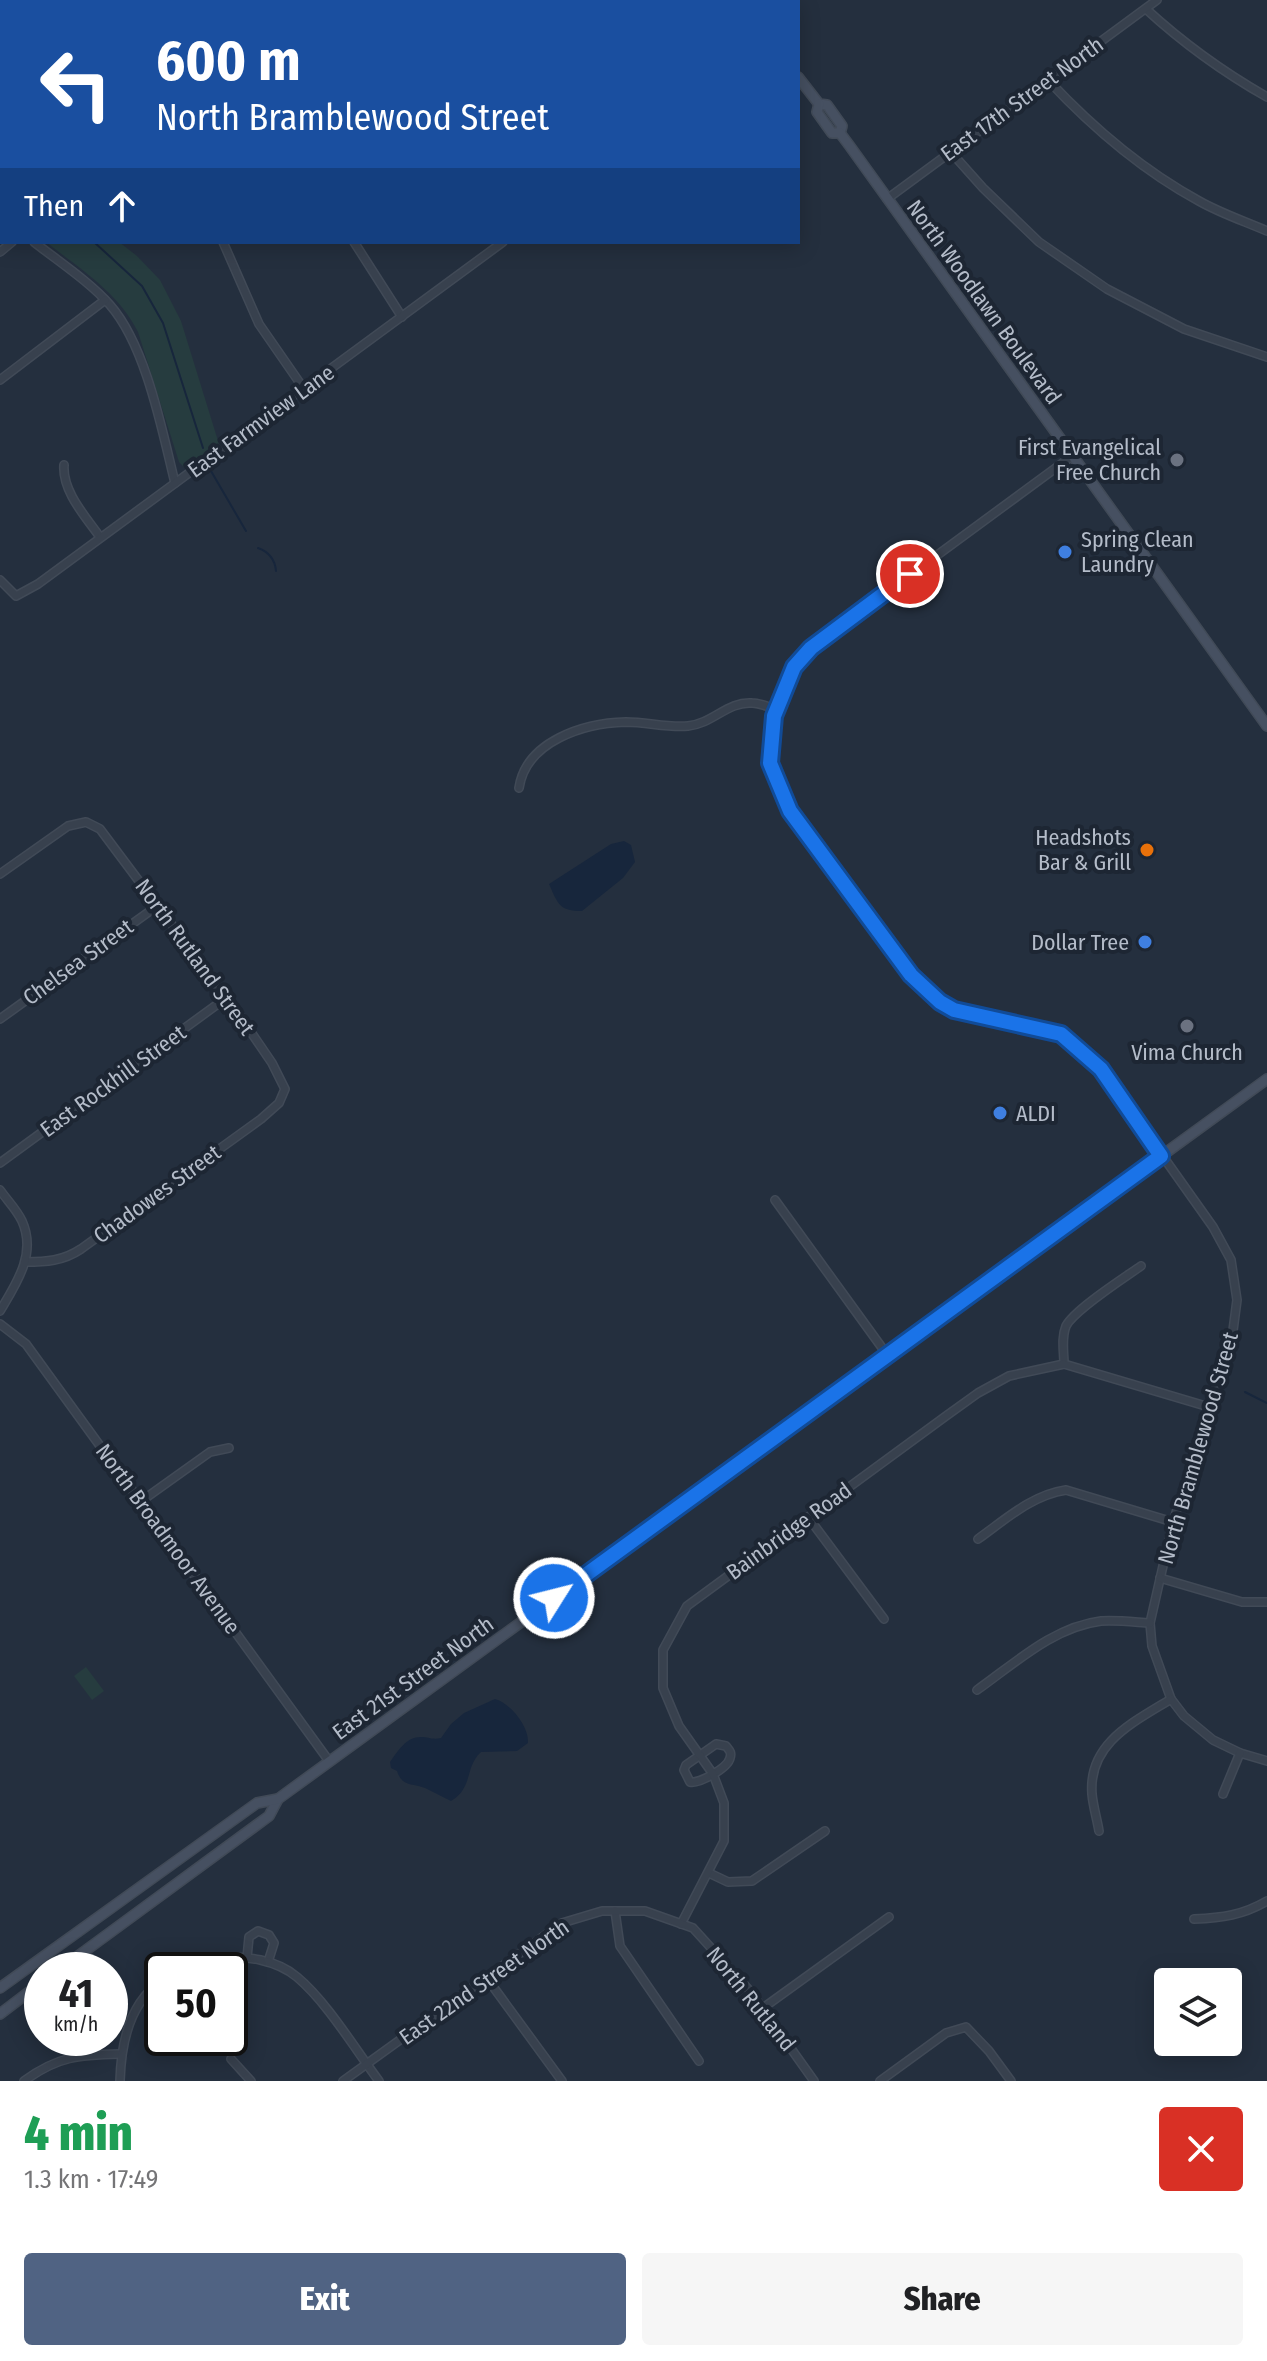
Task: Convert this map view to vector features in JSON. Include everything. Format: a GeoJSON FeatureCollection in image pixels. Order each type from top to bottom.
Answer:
{"type":"FeatureCollection","features":[{"type":"Feature","properties":{"kind":"main road","name":"North Woodlawn Boulevard"},"geometry":{"type":"LineString","coordinates":[[800,80],[819,104],[827,105],[842,126],[840,133],[1267,726]]}},
{"type":"Feature","properties":{"kind":"main road","name":"East 21st Street North"},"geometry":{"type":"LineString","coordinates":[[84,1952],[269,1816],[278,1799],[329,1761],[1267,1079]]}},
{"type":"Feature","properties":{"kind":"main road","name":"East 21st Street North"},"geometry":{"type":"LineString","coordinates":[[0,1988],[257,1803],[278,1799]]}},
{"type":"Feature","properties":{"kind":"main road"},"geometry":{"type":"LineString","coordinates":[[0,2014],[24,1996]]}},
{"type":"Feature","properties":{"kind":"street","name":"East 17th Street North"},"geometry":{"type":"LineString","coordinates":[[887,199],[1157,0]]}},
{"type":"Feature","properties":{"kind":"street"},"geometry":{"type":"LineString","coordinates":[[1146,9],[1186,44],[1267,97]]}},
{"type":"Feature","properties":{"kind":"street"},"geometry":{"type":"LineString","coordinates":[[1048,80],[1136,161],[1199,201],[1267,231]]}},
{"type":"Feature","properties":{"kind":"street"},"geometry":{"type":"LineString","coordinates":[[950,151],[1039,242],[1107,289],[1184,329],[1267,357]]}},
{"type":"Feature","properties":{"kind":"street"},"geometry":{"type":"LineString","coordinates":[[36,244],[105,300],[131,333],[175,483]]}},
{"type":"Feature","properties":{"kind":"street"},"geometry":{"type":"LineString","coordinates":[[224,244],[259,324],[304,389]]}},
{"type":"Feature","properties":{"kind":"street"},"geometry":{"type":"LineString","coordinates":[[355,244],[402,317]]}},
{"type":"Feature","properties":{"kind":"street","name":"East Farmview Lane"},"geometry":{"type":"LineString","coordinates":[[0,580],[16,596],[38,584],[500,244]]}},
{"type":"Feature","properties":{"kind":"street"},"geometry":{"type":"LineString","coordinates":[[0,380],[105,300]]}},
{"type":"Feature","properties":{"kind":"street","name":"North Bramblewood Street"},"geometry":{"type":"LineString","coordinates":[[1072,456],[811,648],[794,667],[776,709],[770,763],[790,811],[911,975],[940,1002],[954,1010],[1061,1034],[1101,1069],[1213,1227],[1231,1260],[1237,1300],[1232,1338],[1173,1522],[1150,1623],[1152,1646],[1171,1699],[1184,1716],[1213,1740],[1267,1761]]}},
{"type":"Feature","properties":{"kind":"street"},"geometry":{"type":"LineString","coordinates":[[64,465],[63,478],[100,537]]}},
{"type":"Feature","properties":{"kind":"street"},"geometry":{"type":"LineString","coordinates":[[519,788],[525,766],[534,754],[572,732],[621,722],[689,726],[704,723],[742,704],[752,703],[776,709]]}},
{"type":"Feature","properties":{"kind":"street","name":"North Rutland Street"},"geometry":{"type":"LineString","coordinates":[[0,874],[68,826],[86,822],[100,829],[272,1063],[285,1089],[279,1103]]}},
{"type":"Feature","properties":{"kind":"street","name":"Chelsea Street"},"geometry":{"type":"LineString","coordinates":[[0,1019],[157,906]]}},
{"type":"Feature","properties":{"kind":"street","name":"East Rockhill Street"},"geometry":{"type":"LineString","coordinates":[[0,1163],[226,998]]}},
{"type":"Feature","properties":{"kind":"street","name":"Chadowes Street"},"geometry":{"type":"LineString","coordinates":[[25,1262],[47,1263],[68,1257],[279,1103]]}},
{"type":"Feature","properties":{"kind":"street"},"geometry":{"type":"LineString","coordinates":[[0,1190],[23,1222],[27,1254],[21,1276],[0,1311]]}},
{"type":"Feature","properties":{"kind":"street"},"geometry":{"type":"LineString","coordinates":[[775,1200],[888,1356]]}},
{"type":"Feature","properties":{"kind":"street"},"geometry":{"type":"LineString","coordinates":[[1064,1364],[1063,1341],[1067,1324],[1141,1266]]}},
{"type":"Feature","properties":{"kind":"street","name":"North Broadmoor Avenue"},"geometry":{"type":"LineString","coordinates":[[0,1324],[26,1344],[329,1761]]}},
{"type":"Feature","properties":{"kind":"street","name":"Bainbridge Road"},"geometry":{"type":"LineString","coordinates":[[681,1924],[724,1841],[724,1803],[713,1774],[679,1726],[663,1688],[663,1650],[687,1606],[978,1393],[1009,1376],[1064,1364],[1209,1407]]}},
{"type":"Feature","properties":{"kind":"street"},"geometry":{"type":"LineString","coordinates":[[140,1502],[210,1452],[229,1448]]}},
{"type":"Feature","properties":{"kind":"street"},"geometry":{"type":"LineString","coordinates":[[978,1539],[1033,1500],[1066,1490],[1173,1522]]}},
{"type":"Feature","properties":{"kind":"street"},"geometry":{"type":"LineString","coordinates":[[808,1517],[884,1619]]}},
{"type":"Feature","properties":{"kind":"street"},"geometry":{"type":"LineString","coordinates":[[1160,1578],[1242,1602],[1267,1602]]}},
{"type":"Feature","properties":{"kind":"street"},"geometry":{"type":"LineString","coordinates":[[977,1690],[1059,1633],[1079,1625],[1103,1621],[1150,1623]]}},
{"type":"Feature","properties":{"kind":"street"},"geometry":{"type":"LineString","coordinates":[[1099,1831],[1092,1793],[1094,1767],[1102,1748],[1119,1732],[1171,1699]]}},
{"type":"Feature","properties":{"kind":"street"},"geometry":{"type":"LineString","coordinates":[[716,1744],[726,1746],[731,1757],[728,1764],[713,1774],[696,1784],[684,1770],[686,1765],[716,1744]]}},
{"type":"Feature","properties":{"kind":"street"},"geometry":{"type":"LineString","coordinates":[[1223,1794],[1240,1753]]}},
{"type":"Feature","properties":{"kind":"street"},"geometry":{"type":"LineString","coordinates":[[709,1873],[728,1882],[752,1881],[825,1831]]}},
{"type":"Feature","properties":{"kind":"street"},"geometry":{"type":"LineString","coordinates":[[1194,1919],[1229,1917],[1250,1911],[1267,1901]]}},
{"type":"Feature","properties":{"kind":"street","name":"East 22nd Street North"},"geometry":{"type":"LineString","coordinates":[[343,2081],[562,1923],[602,1911],[645,1911],[681,1924]]}},
{"type":"Feature","properties":{"kind":"street"},"geometry":{"type":"LineString","coordinates":[[615,1911],[620,1946],[699,2061]]}},
{"type":"Feature","properties":{"kind":"street"},"geometry":{"type":"LineString","coordinates":[[763,2008],[889,1917]]}},
{"type":"Feature","properties":{"kind":"street","name":"North Rutland"},"geometry":{"type":"LineString","coordinates":[[681,1924],[693,1928],[750,1991],[814,2081]]}},
{"type":"Feature","properties":{"kind":"street"},"geometry":{"type":"LineString","coordinates":[[248,1952],[249,1937],[258,1931],[269,1935],[274,1943],[268,1962]]}},
{"type":"Feature","properties":{"kind":"street"},"geometry":{"type":"LineString","coordinates":[[248,1958],[268,1962],[297,1976],[379,2081]]}},
{"type":"Feature","properties":{"kind":"street"},"geometry":{"type":"LineString","coordinates":[[486,1977],[562,2081]]}},
{"type":"Feature","properties":{"kind":"street"},"geometry":{"type":"LineString","coordinates":[[128,2029],[144,2001]]}},
{"type":"Feature","properties":{"kind":"street"},"geometry":{"type":"LineString","coordinates":[[880,2081],[946,2033],[966,2027],[1011,2081]]}},
{"type":"Feature","properties":{"kind":"street"},"geometry":{"type":"LineString","coordinates":[[24,2081],[47,2064],[79,2056]]}},
{"type":"Feature","properties":{"kind":"street"},"geometry":{"type":"LineString","coordinates":[[120,2056],[120,2081]]}},
{"type":"Feature","properties":{"kind":"street"},"geometry":{"type":"LineString","coordinates":[[231,2059],[251,2081]]}},
{"type":"Feature","properties":{"kind":"green space"},"geometry":{"type":"Polygon","coordinates":[[[49,244],[122,244],[160,280],[181,321],[219,444],[185,468],[179,462],[138,332],[120,305],[97,282],[49,244]]]}},
{"type":"Feature","properties":{"kind":"green space"},"geometry":{"type":"Polygon","coordinates":[[[86,1667],[104,1691],[92,1700],[74,1676],[86,1667]]]}},
{"type":"Feature","properties":{"kind":"water"},"geometry":{"type":"Polygon","coordinates":[[[624,841],[631,845],[635,862],[623,878],[582,911],[568,910],[560,905],[549,884],[611,844],[624,841]]]}},
{"type":"Feature","properties":{"kind":"water"},"geometry":{"type":"Polygon","coordinates":[[[495,1699],[518,1716],[528,1743],[517,1751],[481,1752],[472,1764],[463,1790],[451,1801],[405,1782],[391,1768],[390,1762],[407,1742],[421,1737],[441,1738],[464,1713],[495,1699]]]}},
{"type":"Feature","properties":{"kind":"waterway"},"geometry":{"type":"LineString","coordinates":[[96,244],[142,286],[163,323],[203,448]]}},
{"type":"Feature","properties":{"kind":"waterway"},"geometry":{"type":"LineString","coordinates":[[211,471],[246,531]]}},
{"type":"Feature","properties":{"kind":"waterway"},"geometry":{"type":"LineString","coordinates":[[258,548],[271,556],[276,571]]}},
{"type":"Feature","properties":{"kind":"waterway"},"geometry":{"type":"LineString","coordinates":[[1245,1392],[1267,1403]]}},
{"type":"Feature","properties":{"kind":"place","name":"First Evangelical Free Church"},"geometry":{"type":"Point","coordinates":[1177,460]}},
{"type":"Feature","properties":{"kind":"place","name":"Spring Clean Laundry"},"geometry":{"type":"Point","coordinates":[1065,552]}},
{"type":"Feature","properties":{"kind":"place","name":"Headshots Bar & Grill"},"geometry":{"type":"Point","coordinates":[1147,850]}},
{"type":"Feature","properties":{"kind":"place","name":"Dollar Tree"},"geometry":{"type":"Point","coordinates":[1145,942]}},
{"type":"Feature","properties":{"kind":"place","name":"Vima Church"},"geometry":{"type":"Point","coordinates":[1187,1026]}},
{"type":"Feature","properties":{"kind":"place","name":"ALDI"},"geometry":{"type":"Point","coordinates":[1000,1113]}},
{"type":"Feature","properties":{"kind":"route"},"geometry":{"type":"LineString","coordinates":[[554,1598],[1161,1156],[1101,1069],[1061,1034],[954,1010],[934,997],[911,975],[790,811],[770,763],[774,716],[784,686],[794,667],[811,648],[910,574]]}}]}
